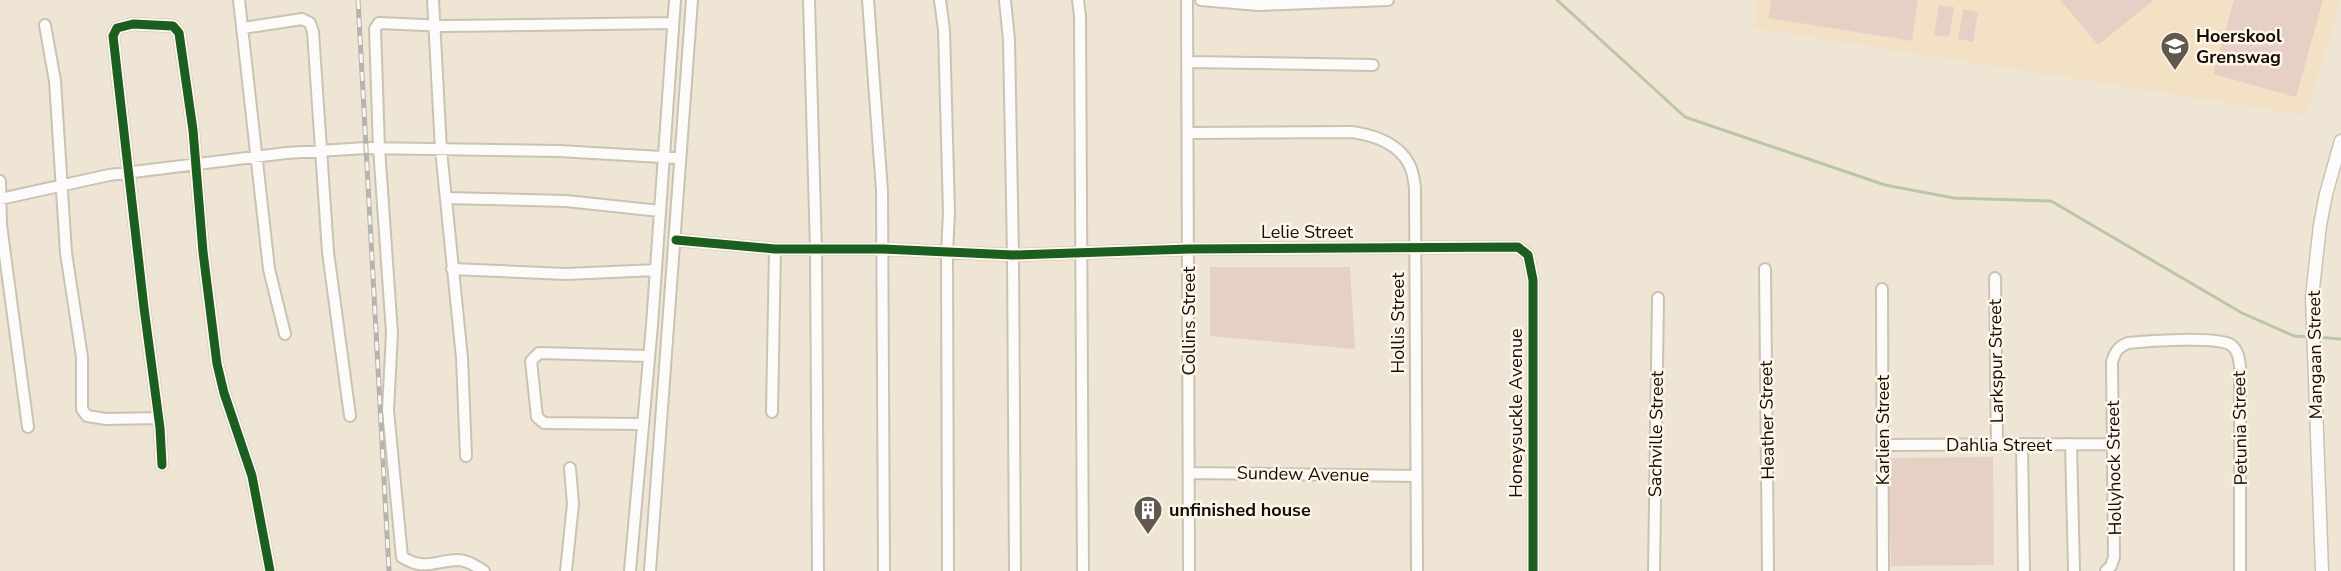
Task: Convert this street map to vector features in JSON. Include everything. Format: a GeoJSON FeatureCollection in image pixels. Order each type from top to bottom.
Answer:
{"type":"FeatureCollection","features":[{"type":"Feature","properties":{"kind":"street"},"geometry":{"type":"LineString","coordinates":[[239,0],[268,269],[285,334]]}},
{"type":"Feature","properties":{"kind":"street"},"geometry":{"type":"LineString","coordinates":[[433,0],[441,150],[462,358],[466,456]]}},
{"type":"Feature","properties":{"kind":"street"},"geometry":{"type":"LineString","coordinates":[[630,571],[656,270],[675,0]]}},
{"type":"Feature","properties":{"kind":"street"},"geometry":{"type":"LineString","coordinates":[[650,571],[692,0]]}},
{"type":"Feature","properties":{"kind":"street"},"geometry":{"type":"LineString","coordinates":[[809,0],[816,250],[818,571]]}},
{"type":"Feature","properties":{"kind":"street"},"geometry":{"type":"LineString","coordinates":[[868,0],[882,191],[884,571]]}},
{"type":"Feature","properties":{"kind":"street"},"geometry":{"type":"LineString","coordinates":[[940,0],[944,30],[950,212],[947,253],[948,571]]}},
{"type":"Feature","properties":{"kind":"street"},"geometry":{"type":"LineString","coordinates":[[1005,0],[1009,40],[1013,255],[1015,571]]}},
{"type":"Feature","properties":{"kind":"street"},"geometry":{"type":"LineString","coordinates":[[1078,0],[1083,571]]}},
{"type":"Feature","properties":{"kind":"street","name":"Collins Street"},"geometry":{"type":"LineString","coordinates":[[1187,0],[1189,571]]}},
{"type":"Feature","properties":{"kind":"street"},"geometry":{"type":"LineString","coordinates":[[1202,0],[1258,5],[1388,0]]}},
{"type":"Feature","properties":{"kind":"street"},"geometry":{"type":"LineString","coordinates":[[243,28],[302,20],[310,23],[313,32],[328,252],[350,416]]}},
{"type":"Feature","properties":{"kind":"street"},"geometry":{"type":"LineString","coordinates":[[484,571],[469,561],[457,560],[422,570],[410,566],[402,557],[388,410],[392,333],[379,148],[375,29],[379,23],[434,25],[673,23]]}},
{"type":"Feature","properties":{"kind":"street"},"geometry":{"type":"LineString","coordinates":[[162,465],[159,418],[113,36],[117,28],[133,24],[173,26],[179,33],[193,130],[203,252],[217,364],[224,393],[252,476],[270,571]]}},
{"type":"Feature","properties":{"kind":"street"},"geometry":{"type":"LineString","coordinates":[[45,25],[55,81],[66,253],[82,357],[82,409],[87,416],[105,419],[159,418]]}},
{"type":"Feature","properties":{"kind":"street"},"geometry":{"type":"LineString","coordinates":[[1187,62],[1373,65]]}},
{"type":"Feature","properties":{"kind":"street","name":"Hollis Street"},"geometry":{"type":"LineString","coordinates":[[1188,133],[1352,132],[1372,135],[1386,142],[1409,163],[1415,188],[1417,571]]}},
{"type":"Feature","properties":{"kind":"street","name":"Mangaan Street"},"geometry":{"type":"LineString","coordinates":[[2322,571],[2312,297],[2316,253],[2326,194],[2341,141]]}},
{"type":"Feature","properties":{"kind":"street"},"geometry":{"type":"LineString","coordinates":[[1,199],[128,172],[322,151],[379,148],[559,151],[679,158]]}},
{"type":"Feature","properties":{"kind":"street"},"geometry":{"type":"LineString","coordinates":[[0,182],[2,225],[28,427]]}},
{"type":"Feature","properties":{"kind":"street"},"geometry":{"type":"LineString","coordinates":[[446,198],[567,201],[660,211]]}},
{"type":"Feature","properties":{"kind":"street","name":"Lelie Street"},"geometry":{"type":"LineString","coordinates":[[676,240],[776,249],[883,249],[1013,255],[1189,249],[1508,245],[1518,247],[1528,255]]}},
{"type":"Feature","properties":{"kind":"street"},"geometry":{"type":"LineString","coordinates":[[772,412],[776,249]]}},
{"type":"Feature","properties":{"kind":"street","name":"Honeysuckle Avenue"},"geometry":{"type":"LineString","coordinates":[[1528,255],[1533,280],[1533,571]]}},
{"type":"Feature","properties":{"kind":"street"},"geometry":{"type":"LineString","coordinates":[[452,269],[566,274],[656,270]]}},
{"type":"Feature","properties":{"kind":"street","name":"Heather Street"},"geometry":{"type":"LineString","coordinates":[[1765,269],[1768,571]]}},
{"type":"Feature","properties":{"kind":"street","name":"Larkspur Street"},"geometry":{"type":"LineString","coordinates":[[1995,278],[1997,445]]}},
{"type":"Feature","properties":{"kind":"street","name":"Karlien Street"},"geometry":{"type":"LineString","coordinates":[[1882,289],[1883,571]]}},
{"type":"Feature","properties":{"kind":"street","name":"Sachville Street"},"geometry":{"type":"LineString","coordinates":[[1654,571],[1658,298]]}},
{"type":"Feature","properties":{"kind":"street","name":"Petunia Street"},"geometry":{"type":"LineString","coordinates":[[2112,362],[2118,349],[2128,343],[2137,342],[2223,341],[2236,349],[2242,381],[2240,571]]}},
{"type":"Feature","properties":{"kind":"street"},"geometry":{"type":"LineString","coordinates":[[642,424],[544,423],[537,417],[531,361],[539,354],[649,356]]}},
{"type":"Feature","properties":{"kind":"street","name":"Hollyhock Street"},"geometry":{"type":"LineString","coordinates":[[2106,571],[2111,566],[2114,557],[2112,362]]}},
{"type":"Feature","properties":{"kind":"street"},"geometry":{"type":"LineString","coordinates":[[2022,444],[2024,571]]}},
{"type":"Feature","properties":{"kind":"street"},"geometry":{"type":"LineString","coordinates":[[2071,444],[2074,571]]}},
{"type":"Feature","properties":{"kind":"street","name":"Dahlia Street"},"geometry":{"type":"LineString","coordinates":[[1883,445],[2114,444]]}},
{"type":"Feature","properties":{"kind":"street"},"geometry":{"type":"LineString","coordinates":[[566,571],[573,504],[570,468]]}},
{"type":"Feature","properties":{"kind":"street","name":"Sundew Avenue"},"geometry":{"type":"LineString","coordinates":[[1189,473],[1416,476]]}},
{"type":"Feature","properties":{"kind":"shaded area","name":"Hoerskool Grenswag"},"geometry":{"type":"Polygon","coordinates":[[[1758,0],[2341,0],[2306,115],[1754,28],[1758,0]]]}},
{"type":"Feature","properties":{"kind":"shaded area"},"geometry":{"type":"Polygon","coordinates":[[[1771,0],[1918,0],[1912,41],[1768,18],[1771,0]]]}},
{"type":"Feature","properties":{"kind":"shaded area"},"geometry":{"type":"Polygon","coordinates":[[[2060,0],[2154,0],[2098,45],[2060,0]]]}},
{"type":"Feature","properties":{"kind":"shaded area"},"geometry":{"type":"Polygon","coordinates":[[[2234,0],[2323,0],[2296,97],[2213,74],[2234,0]]]}},
{"type":"Feature","properties":{"kind":"shaded area"},"geometry":{"type":"Polygon","coordinates":[[[1939,5],[1954,7],[1949,37],[1934,35],[1939,5]]]}},
{"type":"Feature","properties":{"kind":"shaded area"},"geometry":{"type":"Polygon","coordinates":[[[1963,9],[1978,12],[1973,42],[1958,39],[1963,9]]]}},
{"type":"Feature","properties":{"kind":"shaded area"},"geometry":{"type":"Polygon","coordinates":[[[1210,267],[1350,267],[1355,349],[1210,336],[1210,267]]]}},
{"type":"Feature","properties":{"kind":"shaded area"},"geometry":{"type":"Polygon","coordinates":[[[1993,457],[1994,565],[1891,566],[1889,458],[1993,457]]]}},
{"type":"Feature","properties":{"kind":"waterway"},"geometry":{"type":"LineString","coordinates":[[1557,0],[1685,117],[1885,185],[1954,198],[2051,201],[2242,313],[2294,336],[2311,337]]}},
{"type":"Feature","properties":{"kind":"waterway"},"geometry":{"type":"LineString","coordinates":[[2317,337],[2340,339]]}},
{"type":"Feature","properties":{"kind":"railway"},"geometry":{"type":"LineString","coordinates":[[358,0],[389,571]]}},
{"type":"Feature","properties":{"kind":"cycle path"},"geometry":{"type":"LineString","coordinates":[[162,465],[160,428],[113,36],[117,28],[133,24],[173,26],[179,33],[193,130],[203,252],[217,364],[224,393],[252,476],[270,571]]}},
{"type":"Feature","properties":{"kind":"cycle path"},"geometry":{"type":"LineString","coordinates":[[676,240],[775,249],[883,249],[1013,255],[1189,249],[1518,247],[1528,255],[1533,280],[1533,571]]}},
{"type":"Feature","properties":{"kind":"place","name":"Hoerskool Grenswag"},"geometry":{"type":"Point","coordinates":[2175,72]}},
{"type":"Feature","properties":{"kind":"place","name":"unfinished house"},"geometry":{"type":"Point","coordinates":[1148,536]}}]}
